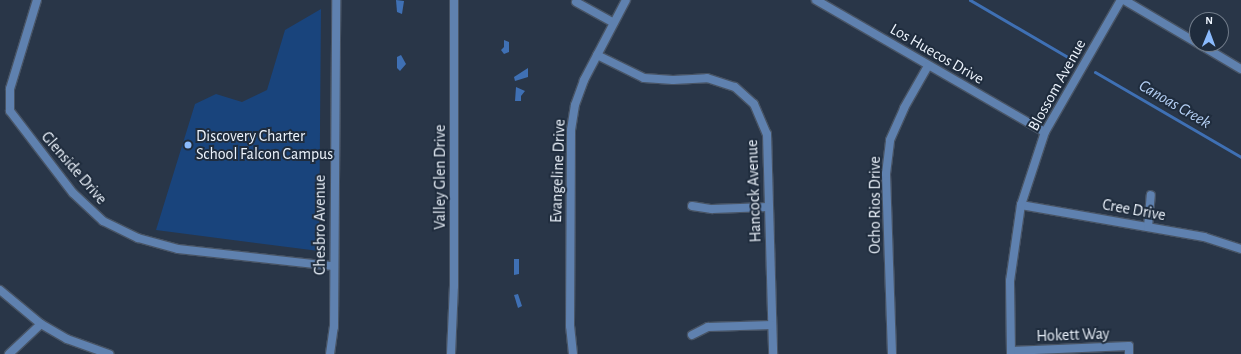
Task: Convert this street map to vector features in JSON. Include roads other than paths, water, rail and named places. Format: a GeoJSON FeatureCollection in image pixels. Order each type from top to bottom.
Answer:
{"type":"FeatureCollection","features":[{"type":"Feature","properties":{"kind":"street","name":"Glenside Drive"},"geometry":{"type":"LineString","coordinates":[[37,0],[10,89],[10,111],[73,193],[103,221],[138,238],[178,249],[333,266]]}},
{"type":"Feature","properties":{"kind":"street","name":"Chesbro Avenue"},"geometry":{"type":"LineString","coordinates":[[330,354],[334,327],[333,266],[336,0]]}},
{"type":"Feature","properties":{"kind":"street","name":"Valley Glen Drive"},"geometry":{"type":"LineString","coordinates":[[451,354],[454,286],[454,0]]}},
{"type":"Feature","properties":{"kind":"street","name":"Evangeline Drive"},"geometry":{"type":"LineString","coordinates":[[572,354],[570,326],[571,130],[575,105],[584,80],[626,0]]}},
{"type":"Feature","properties":{"kind":"street","name":"Los Huecos Drive"},"geometry":{"type":"LineString","coordinates":[[816,0],[928,66],[1045,132]]}},
{"type":"Feature","properties":{"kind":"street"},"geometry":{"type":"LineString","coordinates":[[1122,0],[1189,39]]}},
{"type":"Feature","properties":{"kind":"street","name":"Blossom Avenue"},"geometry":{"type":"LineString","coordinates":[[1011,352],[1010,281],[1021,205],[1045,132],[1122,0]]}},
{"type":"Feature","properties":{"kind":"street"},"geometry":{"type":"LineString","coordinates":[[576,2],[614,23]]}},
{"type":"Feature","properties":{"kind":"street"},"geometry":{"type":"LineString","coordinates":[[1212,52],[1241,69]]}},
{"type":"Feature","properties":{"kind":"street","name":"Hancock Avenue"},"geometry":{"type":"LineString","coordinates":[[597,55],[644,78],[673,80],[707,78],[735,87],[754,104],[767,134],[773,354]]}},
{"type":"Feature","properties":{"kind":"street","name":"Ocho Rios Drive"},"geometry":{"type":"LineString","coordinates":[[892,354],[886,174],[890,140],[904,108],[928,66]]}},
{"type":"Feature","properties":{"kind":"street"},"geometry":{"type":"LineString","coordinates":[[1148,227],[1151,195]]}},
{"type":"Feature","properties":{"kind":"street","name":"Cree Drive"},"geometry":{"type":"LineString","coordinates":[[1021,205],[1204,237],[1241,249]]}},
{"type":"Feature","properties":{"kind":"street"},"geometry":{"type":"LineString","coordinates":[[692,206],[712,209],[768,207]]}},
{"type":"Feature","properties":{"kind":"street"},"geometry":{"type":"LineString","coordinates":[[0,290],[41,324],[67,339],[109,354]]}},
{"type":"Feature","properties":{"kind":"street"},"geometry":{"type":"LineString","coordinates":[[9,354],[41,324]]}},
{"type":"Feature","properties":{"kind":"street"},"geometry":{"type":"LineString","coordinates":[[692,335],[708,327],[772,325]]}},
{"type":"Feature","properties":{"kind":"street","name":"Hokett Way"},"geometry":{"type":"LineString","coordinates":[[1011,352],[1129,346],[1129,354]]}},
{"type":"Feature","properties":{"kind":"waterway","name":"Canoas Creek"},"geometry":{"type":"LineString","coordinates":[[970,0],[1071,59]]}},
{"type":"Feature","properties":{"kind":"waterway","name":"Canoas Creek"},"geometry":{"type":"LineString","coordinates":[[1095,72],[1241,157]]}},
{"type":"Feature","properties":{"kind":"place","name":"Discovery Charter School Falcon Campus"},"geometry":{"type":"Point","coordinates":[188,145]}}]}
